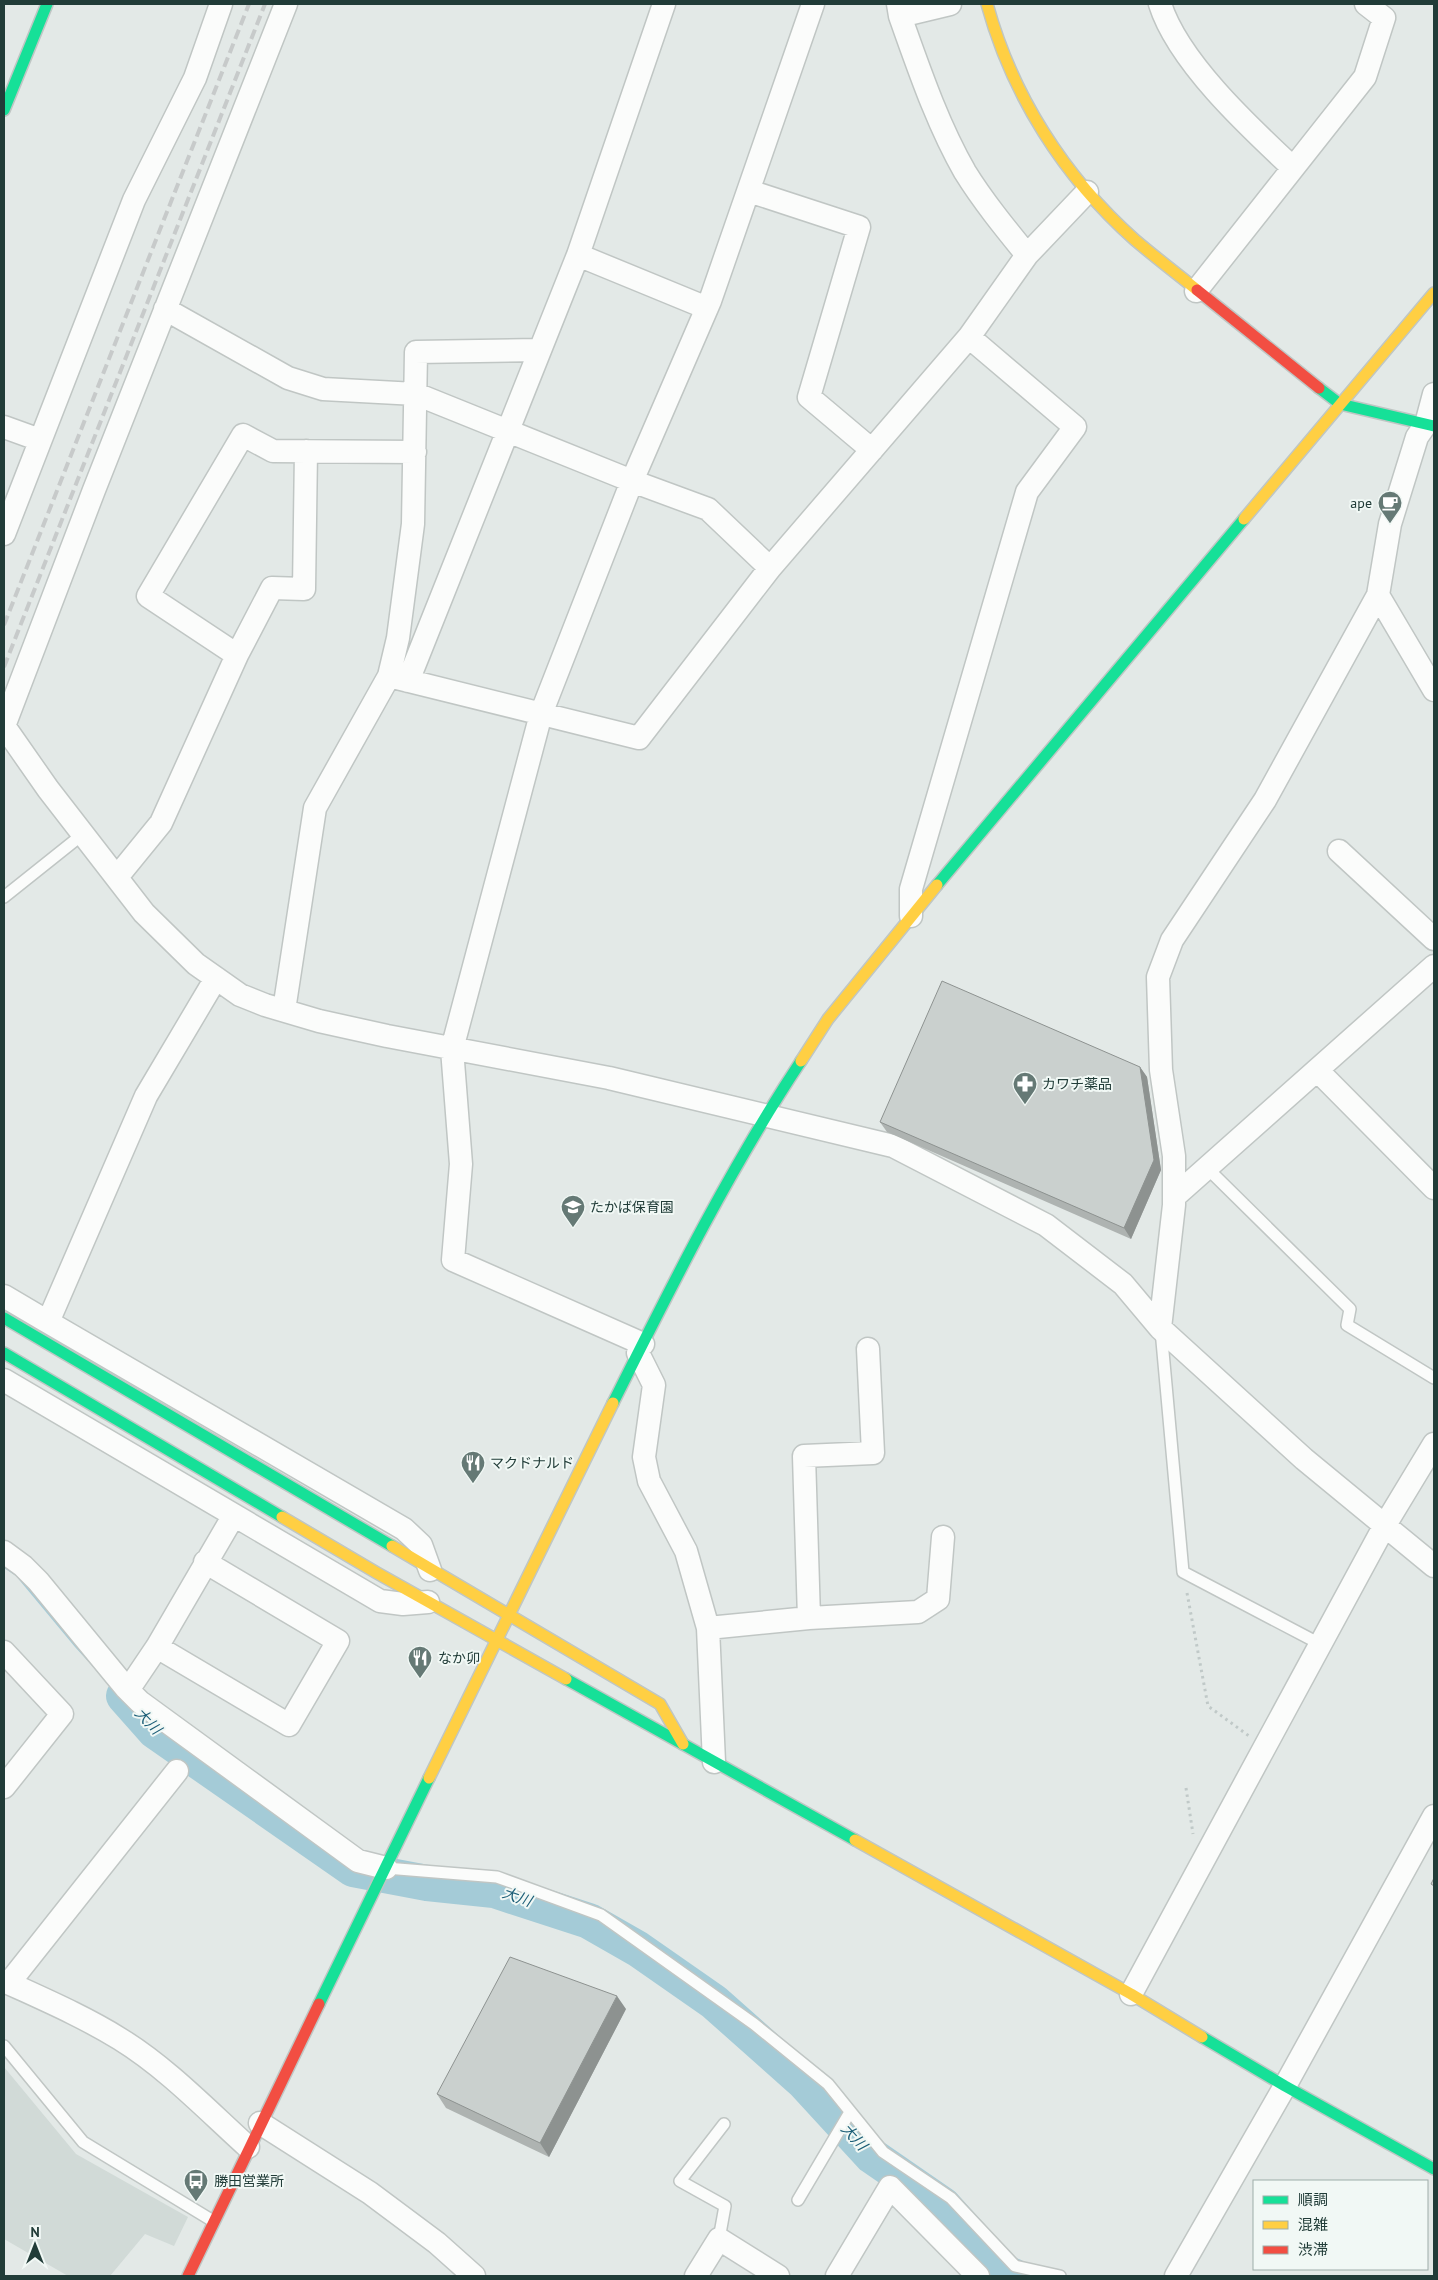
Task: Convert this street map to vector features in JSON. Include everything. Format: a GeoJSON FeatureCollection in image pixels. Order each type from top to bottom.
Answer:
{"type":"FeatureCollection","features":[{"type":"Feature","properties":{"kind":"street"},"geometry":{"type":"LineString","coordinates":[[4,110],[11,73],[47,4]]}},
{"type":"Feature","properties":{"kind":"street"},"geometry":{"type":"LineString","coordinates":[[4,534],[134,200],[195,78],[222,4]]}},
{"type":"Feature","properties":{"kind":"street"},"geometry":{"type":"LineString","coordinates":[[286,4],[4,726],[48,789],[144,913],[196,964],[240,995],[284,1010],[368,1032],[609,1078],[893,1146],[1046,1225],[1123,1284],[1160,1328],[1304,1459],[1434,1566]]}},
{"type":"Feature","properties":{"kind":"street"},"geometry":{"type":"LineString","coordinates":[[284,1010],[315,808],[399,678],[506,430],[578,255],[664,4]]}},
{"type":"Feature","properties":{"kind":"street"},"geometry":{"type":"LineString","coordinates":[[714,1762],[708,1628],[686,1551],[649,1481],[644,1457],[654,1385],[641,1349],[453,1260],[461,1164],[452,1049],[541,714],[632,481],[707,308],[813,4]]}},
{"type":"Feature","properties":{"kind":"street"},"geometry":{"type":"LineString","coordinates":[[950,4],[899,10],[931,103],[965,171],[997,217],[1027,255]]}},
{"type":"Feature","properties":{"kind":"street"},"geometry":{"type":"LineString","coordinates":[[987,4],[998,40],[1019,89],[1048,142],[1087,192],[1134,239],[1340,404],[1430,425]]}},
{"type":"Feature","properties":{"kind":"street"},"geometry":{"type":"LineString","coordinates":[[1160,4],[1183,49],[1213,87],[1244,122],[1292,167]]}},
{"type":"Feature","properties":{"kind":"street"},"geometry":{"type":"LineString","coordinates":[[1196,290],[1365,77],[1384,18],[1366,4]]}},
{"type":"Feature","properties":{"kind":"street"},"geometry":{"type":"LineString","coordinates":[[749,191],[859,227],[809,397],[872,450]]}},
{"type":"Feature","properties":{"kind":"street"},"geometry":{"type":"LineString","coordinates":[[399,678],[639,738],[770,568],[969,337],[1027,255],[1087,192]]}},
{"type":"Feature","properties":{"kind":"street"},"geometry":{"type":"LineString","coordinates":[[578,255],[707,308]]}},
{"type":"Feature","properties":{"kind":"street"},"geometry":{"type":"LineString","coordinates":[[188,2276],[248,2147],[680,1270],[764,1115],[828,1018],[911,916],[1434,293]]}},
{"type":"Feature","properties":{"kind":"street"},"geometry":{"type":"LineString","coordinates":[[165,310],[288,378],[323,389],[416,394],[632,481],[708,509],[770,568]]}},
{"type":"Feature","properties":{"kind":"street"},"geometry":{"type":"LineString","coordinates":[[911,916],[911,889],[1027,492],[1074,427],[969,337]]}},
{"type":"Feature","properties":{"kind":"street"},"geometry":{"type":"LineString","coordinates":[[399,678],[398,638],[413,524],[416,352],[539,350]]}},
{"type":"Feature","properties":{"kind":"street"},"geometry":{"type":"LineString","coordinates":[[1160,1328],[1174,1197],[1174,1156],[1161,1070],[1158,977],[1172,940],[1265,800],[1378,595],[1390,524],[1417,437],[1430,425],[1434,394]]}},
{"type":"Feature","properties":{"kind":"street"},"geometry":{"type":"LineString","coordinates":[[4,427],[40,440]]}},
{"type":"Feature","properties":{"kind":"street"},"geometry":{"type":"LineString","coordinates":[[237,655],[148,596],[243,435],[273,450],[415,452]]}},
{"type":"Feature","properties":{"kind":"street"},"geometry":{"type":"LineString","coordinates":[[116,877],[161,823],[237,655],[272,588],[304,589],[306,451]]}},
{"type":"Feature","properties":{"kind":"street"},"geometry":{"type":"LineString","coordinates":[[1378,595],[1434,690]]}},
{"type":"Feature","properties":{"kind":"street"},"geometry":{"type":"LineString","coordinates":[[1339,851],[1434,939]]}},
{"type":"Feature","properties":{"kind":"street"},"geometry":{"type":"LineString","coordinates":[[1174,1197],[1434,966]]}},
{"type":"Feature","properties":{"kind":"street"},"geometry":{"type":"LineString","coordinates":[[48,1322],[146,1096],[216,978]]}},
{"type":"Feature","properties":{"kind":"street"},"geometry":{"type":"LineString","coordinates":[[1317,1070],[1434,1188]]}},
{"type":"Feature","properties":{"kind":"street"},"geometry":{"type":"LineString","coordinates":[[4,1296],[404,1529],[421,1544],[430,1570]]}},
{"type":"Feature","properties":{"kind":"street"},"geometry":{"type":"LineString","coordinates":[[4,1318],[509,1617],[660,1704],[684,1745]]}},
{"type":"Feature","properties":{"kind":"street"},"geometry":{"type":"LineString","coordinates":[[809,1618],[804,1456],[873,1452],[868,1349]]}},
{"type":"Feature","properties":{"kind":"street"},"geometry":{"type":"LineString","coordinates":[[4,1353],[377,1573],[1131,1994],[1285,2086],[1434,2169]]}},
{"type":"Feature","properties":{"kind":"street"},"geometry":{"type":"LineString","coordinates":[[4,1380],[380,1601],[403,1604],[428,1602]]}},
{"type":"Feature","properties":{"kind":"street"},"geometry":{"type":"LineString","coordinates":[[1131,1994],[1322,1645],[1385,1525],[1434,1444]]}},
{"type":"Feature","properties":{"kind":"street"},"geometry":{"type":"LineString","coordinates":[[128,1690],[157,1647],[205,1562],[234,1516]]}},
{"type":"Feature","properties":{"kind":"street"},"geometry":{"type":"LineString","coordinates":[[708,1628],[809,1618],[918,1612],[938,1599],[943,1537]]}},
{"type":"Feature","properties":{"kind":"street"},"geometry":{"type":"LineString","coordinates":[[4,1552],[23,1566],[38,1581],[140,1702],[358,1860],[386,1868]]}},
{"type":"Feature","properties":{"kind":"street"},"geometry":{"type":"LineString","coordinates":[[157,1647],[288,1725],[338,1641],[205,1562]]}},
{"type":"Feature","properties":{"kind":"street"},"geometry":{"type":"LineString","coordinates":[[4,1652],[62,1714],[4,1787]]}},
{"type":"Feature","properties":{"kind":"street"},"geometry":{"type":"LineString","coordinates":[[177,1771],[6,1982],[76,2015],[120,2039],[151,2061],[248,2147]]}},
{"type":"Feature","properties":{"kind":"street"},"geometry":{"type":"LineString","coordinates":[[1176,2276],[1285,2086],[1434,1816]]}},
{"type":"Feature","properties":{"kind":"street"},"geometry":{"type":"LineString","coordinates":[[260,2123],[370,2193],[437,2243],[474,2276]]}},
{"type":"Feature","properties":{"kind":"street"},"geometry":{"type":"LineString","coordinates":[[837,2276],[890,2187],[978,2276]]}},
{"type":"Feature","properties":{"kind":"street"},"geometry":{"type":"LineString","coordinates":[[696,2276],[719,2239],[778,2276]]}},
{"type":"Feature","properties":{"kind":"lane"},"geometry":{"type":"LineString","coordinates":[[4,897],[83,834]]}},
{"type":"Feature","properties":{"kind":"lane"},"geometry":{"type":"LineString","coordinates":[[1207,1168],[1350,1309],[1347,1325],[1434,1378]]}},
{"type":"Feature","properties":{"kind":"lane"},"geometry":{"type":"LineString","coordinates":[[1160,1328],[1183,1572],[1322,1645]]}},
{"type":"Feature","properties":{"kind":"lane"},"geometry":{"type":"LineString","coordinates":[[386,1868],[497,1877],[601,1915],[754,2024],[828,2084],[883,2152],[951,2198],[1016,2266],[1060,2276]]}},
{"type":"Feature","properties":{"kind":"lane"},"geometry":{"type":"LineString","coordinates":[[4,2046],[84,2142],[213,2222]]}},
{"type":"Feature","properties":{"kind":"lane"},"geometry":{"type":"LineString","coordinates":[[798,2200],[850,2112]]}},
{"type":"Feature","properties":{"kind":"lane"},"geometry":{"type":"LineString","coordinates":[[719,2239],[725,2206],[680,2180],[724,2124]]}},
{"type":"Feature","properties":{"kind":"path"},"geometry":{"type":"LineString","coordinates":[[1183,1572],[1208,1706],[1265,1748]]}},
{"type":"Feature","properties":{"kind":"path"},"geometry":{"type":"LineString","coordinates":[[1186,1788],[1199,1870]]}},
{"type":"Feature","properties":{"kind":"shaded area"},"geometry":{"type":"Polygon","coordinates":[[[4,2067],[76,2154],[188,2217],[174,2246],[145,2234],[110,2276],[68,2276],[4,2239],[4,2067]]]}},
{"type":"Feature","properties":{"kind":"water"},"geometry":{"type":"Polygon","coordinates":[[[4,1560],[19,1571],[159,1730],[154,1734],[75,1647],[16,1576],[4,1568],[4,1560]]]}},
{"type":"Feature","properties":{"kind":"building","name":"カワチ薬品"},"geometry":{"type":"Polygon","coordinates":[[[942,981],[1140,1067],[1154,1160],[1124,1228],[880,1122],[942,981]]]}},
{"type":"Feature","properties":{"kind":"building"},"geometry":{"type":"Polygon","coordinates":[[[510,1957],[617,1996],[540,2143],[437,2094],[510,1957]]]}},
{"type":"Feature","properties":{"kind":"waterway","name":"大川"},"geometry":{"type":"LineString","coordinates":[[124,1696],[155,1731],[353,1869],[427,1883],[494,1890],[589,1921],[638,1949],[714,2002],[804,2082],[872,2156],[943,2205],[1005,2274],[1013,2276]]}},
{"type":"Feature","properties":{"kind":"railway"},"geometry":{"type":"LineString","coordinates":[[4,625],[249,4]]}},
{"type":"Feature","properties":{"kind":"railway"},"geometry":{"type":"LineString","coordinates":[[4,667],[265,4]]}},
{"type":"Feature","properties":{"kind":"traffic: fast"},"geometry":{"type":"LineString","coordinates":[[4,110],[47,4]]}},
{"type":"Feature","properties":{"kind":"traffic: fast"},"geometry":{"type":"LineString","coordinates":[[1319,388],[1340,404],[1434,426]]}},
{"type":"Feature","properties":{"kind":"traffic: fast"},"geometry":{"type":"LineString","coordinates":[[937,885],[1244,519]]}},
{"type":"Feature","properties":{"kind":"traffic: fast"},"geometry":{"type":"LineString","coordinates":[[613,1403],[725,1187],[749,1144],[801,1061]]}},
{"type":"Feature","properties":{"kind":"traffic: fast"},"geometry":{"type":"LineString","coordinates":[[4,1318],[392,1546]]}},
{"type":"Feature","properties":{"kind":"traffic: fast"},"geometry":{"type":"LineString","coordinates":[[4,1353],[282,1517]]}},
{"type":"Feature","properties":{"kind":"traffic: fast"},"geometry":{"type":"LineString","coordinates":[[566,1679],[855,1840]]}},
{"type":"Feature","properties":{"kind":"traffic: fast"},"geometry":{"type":"LineString","coordinates":[[319,2004],[429,1778]]}},
{"type":"Feature","properties":{"kind":"traffic: fast"},"geometry":{"type":"LineString","coordinates":[[1202,2037],[1285,2086],[1434,2169]]}},
{"type":"Feature","properties":{"kind":"traffic: slow"},"geometry":{"type":"LineString","coordinates":[[987,4],[998,38],[1026,102],[1064,162],[1109,216],[1135,240],[1197,290]]}},
{"type":"Feature","properties":{"kind":"traffic: slow"},"geometry":{"type":"LineString","coordinates":[[1244,519],[1434,293]]}},
{"type":"Feature","properties":{"kind":"traffic: slow"},"geometry":{"type":"LineString","coordinates":[[801,1061],[828,1019],[937,885]]}},
{"type":"Feature","properties":{"kind":"traffic: slow"},"geometry":{"type":"LineString","coordinates":[[429,1778],[613,1403]]}},
{"type":"Feature","properties":{"kind":"traffic: slow"},"geometry":{"type":"LineString","coordinates":[[282,1517],[377,1573],[566,1679]]}},
{"type":"Feature","properties":{"kind":"traffic: slow"},"geometry":{"type":"LineString","coordinates":[[392,1546],[660,1704],[683,1744]]}},
{"type":"Feature","properties":{"kind":"traffic: slow"},"geometry":{"type":"LineString","coordinates":[[855,1840],[1131,1994],[1202,2037]]}},
{"type":"Feature","properties":{"kind":"traffic: jam"},"geometry":{"type":"LineString","coordinates":[[1197,290],[1319,388]]}},
{"type":"Feature","properties":{"kind":"traffic: jam"},"geometry":{"type":"LineString","coordinates":[[188,2276],[319,2004]]}},
{"type":"Feature","properties":{"kind":"place","name":"ape"},"geometry":{"type":"Point","coordinates":[1390,524]}},
{"type":"Feature","properties":{"kind":"place","name":"カワチ薬品"},"geometry":{"type":"Point","coordinates":[1025,1105]}},
{"type":"Feature","properties":{"kind":"place","name":"たかば保育園"},"geometry":{"type":"Point","coordinates":[573,1228]}},
{"type":"Feature","properties":{"kind":"place","name":"マクドナルド"},"geometry":{"type":"Point","coordinates":[473,1484]}},
{"type":"Feature","properties":{"kind":"place","name":"なか卯"},"geometry":{"type":"Point","coordinates":[420,1679]}},
{"type":"Feature","properties":{"kind":"place","name":"勝田営業所"},"geometry":{"type":"Point","coordinates":[196,2202]}}]}
